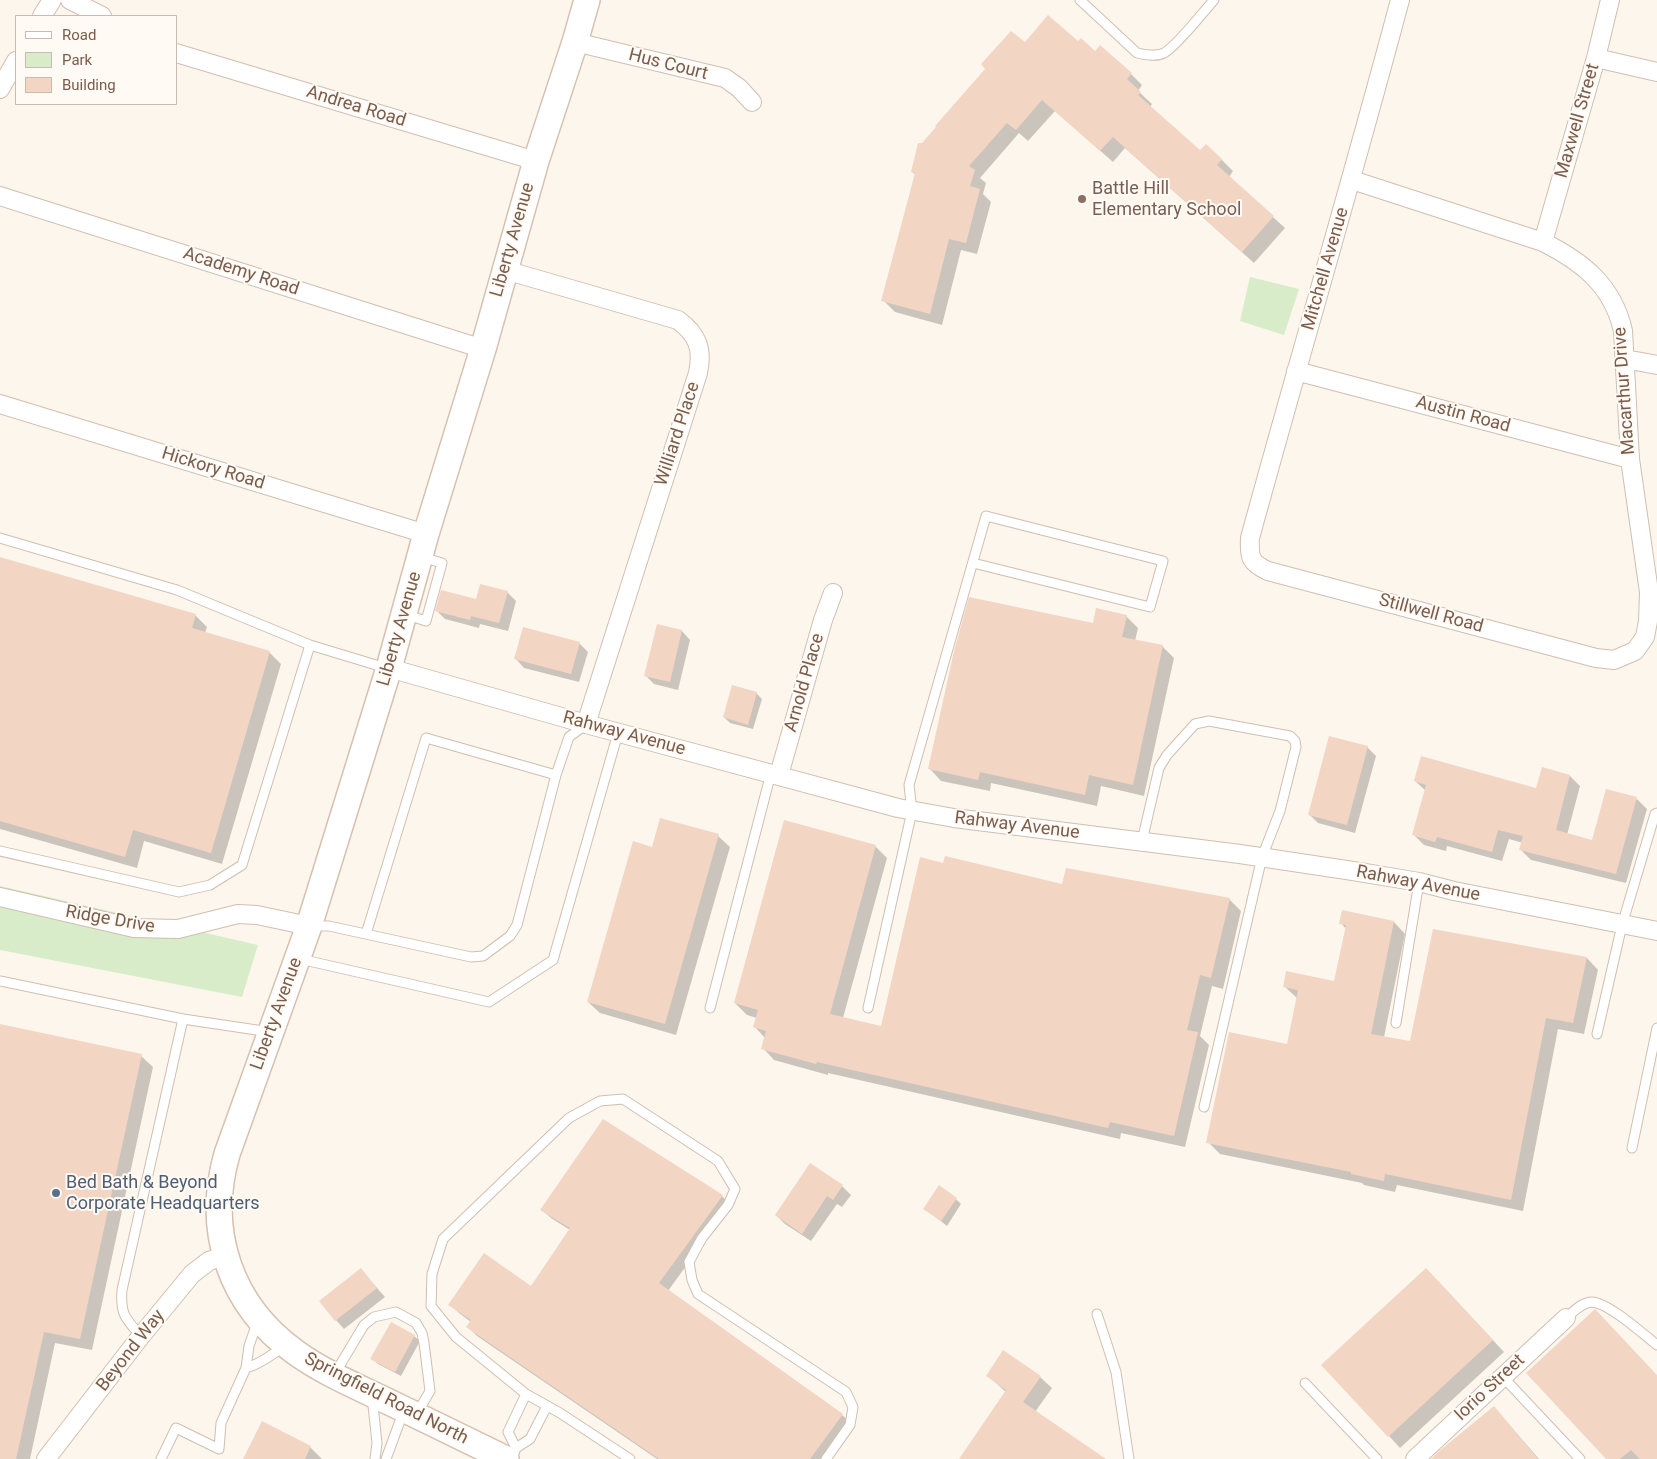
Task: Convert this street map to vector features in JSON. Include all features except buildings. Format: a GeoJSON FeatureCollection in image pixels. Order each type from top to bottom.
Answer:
{"type":"FeatureCollection","features":[{"type":"Feature","properties":{"kind":"street"},"geometry":{"type":"LineString","coordinates":[[43,15],[52,0]]}},
{"type":"Feature","properties":{"kind":"street"},"geometry":{"type":"LineString","coordinates":[[70,0],[100,15]]}},
{"type":"Feature","properties":{"kind":"street","name":"Liberty Avenue"},"geometry":{"type":"LineString","coordinates":[[226,1255],[218,1220],[222,1170],[232,1137],[309,926],[389,668],[423,545],[483,348],[536,161],[587,0]]}},
{"type":"Feature","properties":{"kind":"street","name":"Mitchell Avenue"},"geometry":{"type":"LineString","coordinates":[[1250,538],[1296,371],[1352,180],[1400,0]]}},
{"type":"Feature","properties":{"kind":"street","name":"Maxwell Street"},"geometry":{"type":"LineString","coordinates":[[1543,242],[1596,58],[1610,0]]}},
{"type":"Feature","properties":{"kind":"street","name":"Hus Court"},"geometry":{"type":"LineString","coordinates":[[575,42],[725,78],[739,88],[752,102]]}},
{"type":"Feature","properties":{"kind":"street","name":"Andrea Road"},"geometry":{"type":"LineString","coordinates":[[178,54],[536,161]]}},
{"type":"Feature","properties":{"kind":"street"},"geometry":{"type":"LineString","coordinates":[[1596,58],[1657,72]]}},
{"type":"Feature","properties":{"kind":"street"},"geometry":{"type":"LineString","coordinates":[[0,89],[15,63]]}},
{"type":"Feature","properties":{"kind":"street","name":"Macarthur Drive"},"geometry":{"type":"LineString","coordinates":[[1352,180],[1543,242],[1579,262],[1599,282],[1614,305],[1623,331],[1630,459],[1653,591],[1645,637],[1635,651]]}},
{"type":"Feature","properties":{"kind":"street","name":"Academy Road"},"geometry":{"type":"LineString","coordinates":[[0,196],[483,348]]}},
{"type":"Feature","properties":{"kind":"street","name":"Williard Place"},"geometry":{"type":"LineString","coordinates":[[505,270],[678,320],[688,327],[699,346],[700,360],[698,373],[586,724]]}},
{"type":"Feature","properties":{"kind":"street"},"geometry":{"type":"LineString","coordinates":[[1625,359],[1657,364]]}},
{"type":"Feature","properties":{"kind":"street","name":"Austin Road"},"geometry":{"type":"LineString","coordinates":[[1296,371],[1630,459]]}},
{"type":"Feature","properties":{"kind":"street","name":"Hickory Road"},"geometry":{"type":"LineString","coordinates":[[0,404],[423,545]]}},
{"type":"Feature","properties":{"kind":"street","name":"Stillwell Road"},"geometry":{"type":"LineString","coordinates":[[1250,538],[1249,554],[1256,565],[1268,571],[1596,658],[1614,660],[1635,651]]}},
{"type":"Feature","properties":{"kind":"street","name":"Arnold Place"},"geometry":{"type":"LineString","coordinates":[[775,774],[833,592]]}},
{"type":"Feature","properties":{"kind":"street","name":"Rahway Avenue"},"geometry":{"type":"LineString","coordinates":[[389,668],[618,733],[912,811],[1262,857],[1419,882],[1454,891],[1657,931]]}},
{"type":"Feature","properties":{"kind":"street","name":"Ridge Drive"},"geometry":{"type":"LineString","coordinates":[[0,897],[134,928],[178,929],[238,914],[256,915],[309,926]]}},
{"type":"Feature","properties":{"kind":"street","name":"Beyond Way"},"geometry":{"type":"LineString","coordinates":[[46,1459],[196,1270],[209,1261],[226,1255]]}},
{"type":"Feature","properties":{"kind":"street","name":"Springfield Road North"},"geometry":{"type":"LineString","coordinates":[[226,1255],[242,1294],[258,1317],[287,1346],[312,1363],[371,1394],[511,1453]]}},
{"type":"Feature","properties":{"kind":"street","name":"Iorio Street"},"geometry":{"type":"LineString","coordinates":[[1415,1459],[1566,1318]]}},
{"type":"Feature","properties":{"kind":"lane"},"geometry":{"type":"LineString","coordinates":[[1080,0],[1137,53],[1148,56],[1164,53],[1214,0]]}},
{"type":"Feature","properties":{"kind":"lane"},"geometry":{"type":"LineString","coordinates":[[868,1008],[912,811],[909,785],[986,516],[1163,561],[1150,607],[973,563]]}},
{"type":"Feature","properties":{"kind":"lane"},"geometry":{"type":"LineString","coordinates":[[0,538],[177,590],[310,645],[389,668]]}},
{"type":"Feature","properties":{"kind":"lane"},"geometry":{"type":"LineString","coordinates":[[0,851],[179,892],[210,885],[242,865],[310,645]]}},
{"type":"Feature","properties":{"kind":"lane"},"geometry":{"type":"LineString","coordinates":[[1142,842],[1159,768],[1167,754],[1195,724],[1209,720],[1290,736],[1295,741],[1296,747],[1280,811],[1262,857],[1204,1107]]}},
{"type":"Feature","properties":{"kind":"lane"},"geometry":{"type":"LineString","coordinates":[[309,926],[329,926],[471,957],[483,956],[510,936],[517,925],[556,775],[569,737],[586,724]]}},
{"type":"Feature","properties":{"kind":"lane"},"geometry":{"type":"LineString","coordinates":[[297,959],[489,1002],[553,960],[618,733]]}},
{"type":"Feature","properties":{"kind":"lane"},"geometry":{"type":"LineString","coordinates":[[366,934],[426,738],[556,775]]}},
{"type":"Feature","properties":{"kind":"lane"},"geometry":{"type":"LineString","coordinates":[[710,1008],[775,774]]}},
{"type":"Feature","properties":{"kind":"lane"},"geometry":{"type":"LineString","coordinates":[[1597,1034],[1622,924],[1655,814],[1657,813]]}},
{"type":"Feature","properties":{"kind":"lane"},"geometry":{"type":"LineString","coordinates":[[1396,1023],[1419,882]]}},
{"type":"Feature","properties":{"kind":"lane"},"geometry":{"type":"LineString","coordinates":[[0,981],[182,1019],[270,1032]]}},
{"type":"Feature","properties":{"kind":"lane"},"geometry":{"type":"LineString","coordinates":[[142,1336],[124,1317],[121,1305],[122,1290],[182,1019]]}},
{"type":"Feature","properties":{"kind":"lane"},"geometry":{"type":"LineString","coordinates":[[1632,1148],[1657,1028]]}},
{"type":"Feature","properties":{"kind":"lane"},"geometry":{"type":"LineString","coordinates":[[630,1459],[526,1394],[456,1337],[431,1306],[432,1274],[443,1239],[569,1118],[600,1101],[623,1099],[718,1161],[735,1189],[728,1205],[702,1238],[689,1262],[692,1280],[698,1294],[846,1392],[853,1407],[850,1425],[826,1459]]}},
{"type":"Feature","properties":{"kind":"lane"},"geometry":{"type":"LineString","coordinates":[[1566,1318],[1582,1305],[1592,1302],[1606,1306],[1657,1345]]}},
{"type":"Feature","properties":{"kind":"lane"},"geometry":{"type":"LineString","coordinates":[[334,1375],[364,1325],[374,1317],[396,1312],[416,1323],[422,1333],[430,1391],[410,1412],[386,1459]]}},
{"type":"Feature","properties":{"kind":"lane"},"geometry":{"type":"LineString","coordinates":[[1097,1314],[1116,1372],[1129,1459]]}},
{"type":"Feature","properties":{"kind":"lane"},"geometry":{"type":"LineString","coordinates":[[216,1459],[222,1423],[246,1368],[249,1346],[258,1317]]}},
{"type":"Feature","properties":{"kind":"lane"},"geometry":{"type":"LineString","coordinates":[[246,1368],[259,1364],[269,1355],[287,1346]]}},
{"type":"Feature","properties":{"kind":"lane"},"geometry":{"type":"LineString","coordinates":[[1503,1377],[1580,1459]]}},
{"type":"Feature","properties":{"kind":"lane"},"geometry":{"type":"LineString","coordinates":[[1305,1384],[1377,1459]]}},
{"type":"Feature","properties":{"kind":"lane"},"geometry":{"type":"LineString","coordinates":[[371,1394],[377,1442],[375,1459]]}},
{"type":"Feature","properties":{"kind":"lane"},"geometry":{"type":"LineString","coordinates":[[512,1459],[508,1432],[526,1394]]}},
{"type":"Feature","properties":{"kind":"lane"},"geometry":{"type":"LineString","coordinates":[[511,1453],[530,1439],[547,1406]]}},
{"type":"Feature","properties":{"kind":"lane"},"geometry":{"type":"LineString","coordinates":[[161,1459],[176,1428],[218,1449]]}},
{"type":"Feature","properties":{"kind":"green space"},"geometry":{"type":"Polygon","coordinates":[[[1250,277],[1299,289],[1284,335],[1240,321],[1250,277]]]}},
{"type":"Feature","properties":{"kind":"green space"},"geometry":{"type":"Polygon","coordinates":[[[0,886],[258,945],[242,997],[0,950],[0,886]]]}},
{"type":"Feature","properties":{"kind":"place","name":"Battle Hill Elementary School"},"geometry":{"type":"Point","coordinates":[1082,199]}},
{"type":"Feature","properties":{"kind":"place","name":"Bed Bath & Beyond Corporate Headquarters"},"geometry":{"type":"Point","coordinates":[56,1193]}}]}
